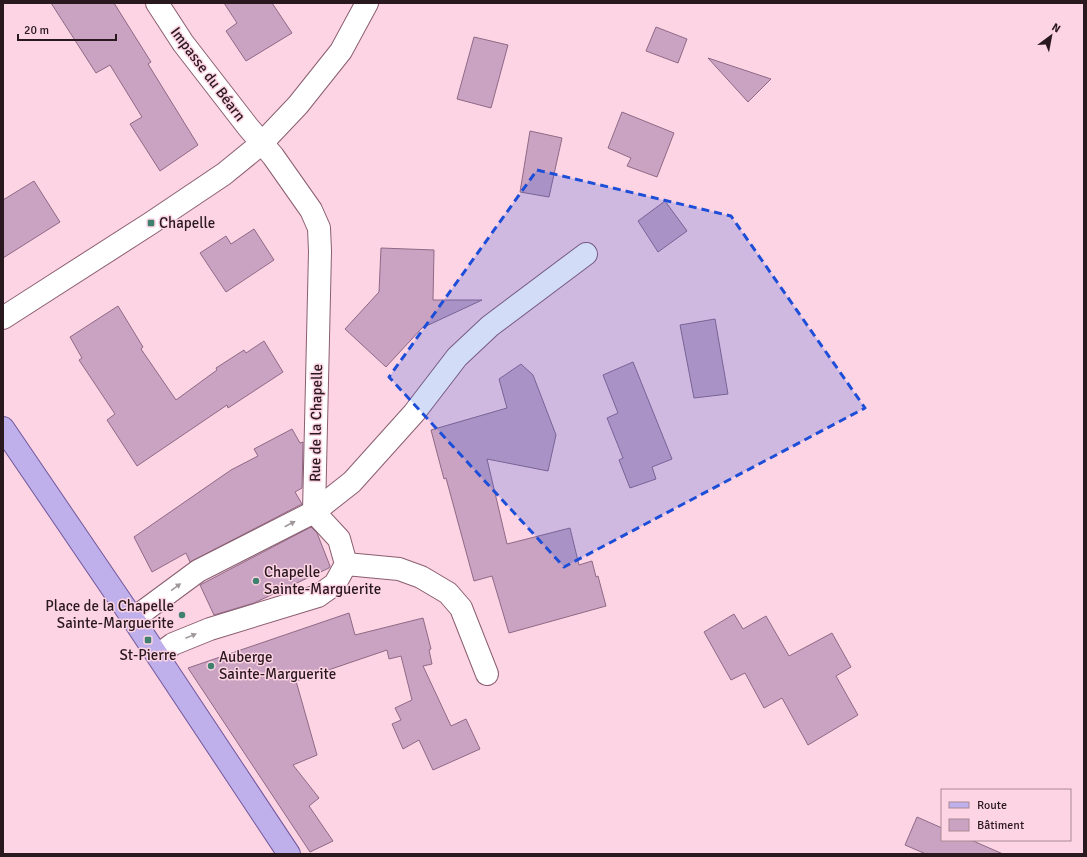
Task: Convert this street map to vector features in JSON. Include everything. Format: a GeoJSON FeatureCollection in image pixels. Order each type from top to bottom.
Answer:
{"type":"FeatureCollection","features":[{"type":"Feature","properties":{"kind":"main road"},"geometry":{"type":"LineString","coordinates":[[3,428],[134,619],[289,854]]}},
{"type":"Feature","properties":{"kind":"street","name":"Impasse du Béarn"},"geometry":{"type":"LineString","coordinates":[[157,3],[183,43],[248,127],[262,142]]}},
{"type":"Feature","properties":{"kind":"street"},"geometry":{"type":"LineString","coordinates":[[3,318],[151,224],[224,174],[262,142],[298,105],[341,51],[367,3]]}},
{"type":"Feature","properties":{"kind":"street","name":"Rue de la Chapelle"},"geometry":{"type":"LineString","coordinates":[[262,142],[311,210],[319,228],[320,251],[314,512]]}},
{"type":"Feature","properties":{"kind":"street"},"geometry":{"type":"LineString","coordinates":[[134,619],[198,572],[314,512],[352,482],[414,412],[457,357],[484,331],[586,254]]}},
{"type":"Feature","properties":{"kind":"street"},"geometry":{"type":"LineString","coordinates":[[158,656],[173,644],[210,629],[318,596],[335,584],[346,564],[339,539],[314,512]]}},
{"type":"Feature","properties":{"kind":"street"},"geometry":{"type":"LineString","coordinates":[[346,564],[399,570],[421,577],[448,593],[461,608],[487,674]]}},
{"type":"Feature","properties":{"kind":"highlighted area"},"geometry":{"type":"Polygon","coordinates":[[[537,170],[731,216],[865,408],[564,567],[389,377],[537,170]]]}},
{"type":"Feature","properties":{"kind":"building"},"geometry":{"type":"Polygon","coordinates":[[[51,3],[114,3],[151,62],[148,64],[198,145],[160,171],[130,124],[142,117],[110,65],[96,73],[51,3]]]}},
{"type":"Feature","properties":{"kind":"building"},"geometry":{"type":"Polygon","coordinates":[[[224,3],[272,3],[292,33],[246,61],[226,31],[237,23],[224,3]]]}},
{"type":"Feature","properties":{"kind":"building"},"geometry":{"type":"Polygon","coordinates":[[[656,27],[687,39],[678,63],[646,51],[656,27]]]}},
{"type":"Feature","properties":{"kind":"building"},"geometry":{"type":"Polygon","coordinates":[[[474,37],[508,45],[491,108],[457,99],[474,37]]]}},
{"type":"Feature","properties":{"kind":"building"},"geometry":{"type":"Polygon","coordinates":[[[708,58],[771,79],[748,102],[708,58]]]}},
{"type":"Feature","properties":{"kind":"building"},"geometry":{"type":"Polygon","coordinates":[[[622,112],[674,133],[657,177],[627,166],[631,158],[608,148],[622,112]]]}},
{"type":"Feature","properties":{"kind":"building"},"geometry":{"type":"Polygon","coordinates":[[[530,131],[562,138],[549,197],[520,192],[530,131]]]}},
{"type":"Feature","properties":{"kind":"building"},"geometry":{"type":"Polygon","coordinates":[[[34,181],[60,222],[3,258],[3,200],[34,181]]]}},
{"type":"Feature","properties":{"kind":"building"},"geometry":{"type":"Polygon","coordinates":[[[665,201],[687,231],[658,252],[638,221],[665,201]]]}},
{"type":"Feature","properties":{"kind":"building"},"geometry":{"type":"Polygon","coordinates":[[[254,229],[274,260],[226,292],[200,253],[226,236],[231,244],[254,229]]]}},
{"type":"Feature","properties":{"kind":"building"},"geometry":{"type":"Polygon","coordinates":[[[381,248],[434,250],[433,300],[482,300],[422,328],[386,367],[345,329],[379,292],[381,248]]]}},
{"type":"Feature","properties":{"kind":"building"},"geometry":{"type":"Polygon","coordinates":[[[118,306],[143,347],[141,349],[176,400],[217,370],[216,368],[244,350],[246,353],[264,341],[283,372],[228,408],[227,405],[137,466],[107,420],[115,414],[79,360],[82,358],[70,337],[118,306]]]}},
{"type":"Feature","properties":{"kind":"building"},"geometry":{"type":"Polygon","coordinates":[[[715,319],[728,394],[694,398],[680,325],[715,319]]]}},
{"type":"Feature","properties":{"kind":"building"},"geometry":{"type":"Polygon","coordinates":[[[633,362],[672,459],[652,467],[656,479],[630,488],[619,460],[623,458],[607,418],[618,413],[603,375],[633,362]]]}},
{"type":"Feature","properties":{"kind":"building"},"geometry":{"type":"Polygon","coordinates":[[[521,364],[533,375],[556,435],[548,471],[487,459],[507,544],[570,528],[579,565],[592,561],[596,577],[598,576],[606,606],[509,633],[492,576],[474,581],[446,478],[444,479],[431,430],[507,408],[499,379],[521,364]]]}},
{"type":"Feature","properties":{"kind":"building"},"geometry":{"type":"Polygon","coordinates":[[[292,429],[300,443],[303,442],[302,488],[295,492],[302,504],[190,562],[186,553],[152,572],[134,537],[231,470],[258,456],[254,449],[292,429]]]}},
{"type":"Feature","properties":{"kind":"building","name":"Chapelle Sainte-Marguerite"},"geometry":{"type":"Polygon","coordinates":[[[311,527],[317,533],[330,566],[329,568],[254,603],[214,615],[200,585],[311,527]]]}},
{"type":"Feature","properties":{"kind":"building"},"geometry":{"type":"Polygon","coordinates":[[[349,613],[355,635],[423,618],[431,649],[429,650],[432,664],[423,666],[451,726],[466,719],[480,749],[433,770],[419,740],[403,749],[392,724],[401,720],[395,708],[412,700],[401,656],[389,659],[387,650],[296,681],[317,755],[293,765],[319,798],[309,806],[333,841],[310,852],[188,668],[349,613]]]}},
{"type":"Feature","properties":{"kind":"building"},"geometry":{"type":"Polygon","coordinates":[[[734,614],[743,629],[766,616],[789,656],[832,633],[851,667],[836,676],[858,715],[808,745],[782,698],[764,708],[745,673],[731,680],[704,632],[734,614]]]}},
{"type":"Feature","properties":{"kind":"building"},"geometry":{"type":"Polygon","coordinates":[[[917,817],[941,828],[941,841],[973,841],[1003,854],[926,854],[905,845],[917,817]]]}},
{"type":"Feature","properties":{"kind":"place","name":"Chapelle"},"geometry":{"type":"Point","coordinates":[151,223]}},
{"type":"Feature","properties":{"kind":"place","name":"Chapelle Sainte-Marguerite"},"geometry":{"type":"Point","coordinates":[256,581]}},
{"type":"Feature","properties":{"kind":"place","name":"Place de la Chapelle Sainte-Marguerite"},"geometry":{"type":"Point","coordinates":[182,615]}},
{"type":"Feature","properties":{"kind":"place","name":"St-Pierre"},"geometry":{"type":"Point","coordinates":[148,640]}},
{"type":"Feature","properties":{"kind":"place","name":"Auberge Sainte-Marguerite"},"geometry":{"type":"Point","coordinates":[211,666]}}]}
